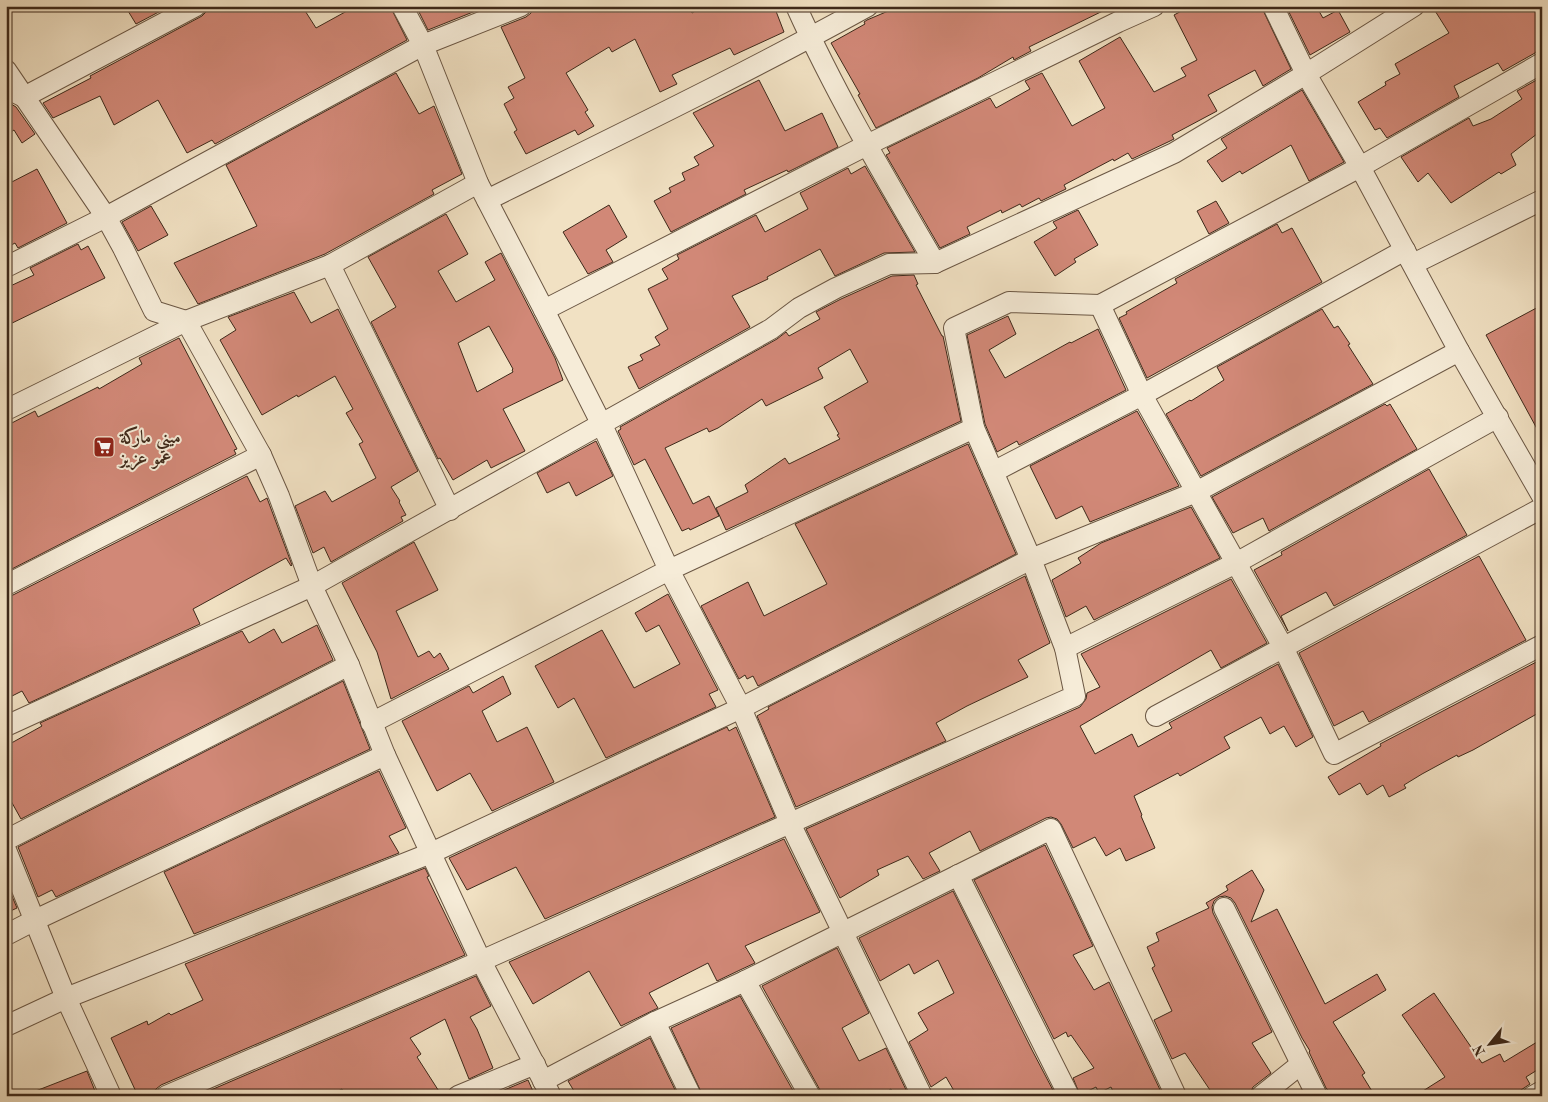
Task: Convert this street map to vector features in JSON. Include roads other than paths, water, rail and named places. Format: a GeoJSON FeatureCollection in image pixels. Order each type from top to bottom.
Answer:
{"type":"FeatureCollection","features":[{"type":"Feature","properties":{"kind":"street"},"geometry":{"type":"LineString","coordinates":[[15,93],[196,6]]}},
{"type":"Feature","properties":{"kind":"street"},"geometry":{"type":"LineString","coordinates":[[402,6],[423,45],[482,192],[602,425],[669,570],[741,708],[790,823],[922,1096]]}},
{"type":"Feature","properties":{"kind":"street"},"geometry":{"type":"LineString","coordinates":[[6,267],[106,217],[423,45],[521,6]]}},
{"type":"Feature","properties":{"kind":"street"},"geometry":{"type":"LineString","coordinates":[[796,6],[810,38],[867,145],[935,263]]}},
{"type":"Feature","properties":{"kind":"street"},"geometry":{"type":"LineString","coordinates":[[6,410],[186,321],[330,265],[810,38],[868,6]]}},
{"type":"Feature","properties":{"kind":"street"},"geometry":{"type":"LineString","coordinates":[[544,310],[867,145],[1154,6]]}},
{"type":"Feature","properties":{"kind":"street"},"geometry":{"type":"LineString","coordinates":[[1273,6],[1306,74],[1360,167],[1459,352],[1542,496]]}},
{"type":"Feature","properties":{"kind":"street"},"geometry":{"type":"LineString","coordinates":[[6,726],[312,586],[771,329],[800,308],[836,288],[889,264],[935,263],[1174,153],[1306,74],[1414,6]]}},
{"type":"Feature","properties":{"kind":"street"},"geometry":{"type":"LineString","coordinates":[[166,1096],[481,961],[1075,696],[1065,648],[1031,559],[974,428],[954,328],[1009,302],[1100,305],[1360,167],[1542,63]]}},
{"type":"Feature","properties":{"kind":"street"},"geometry":{"type":"LineString","coordinates":[[6,70],[15,93],[106,217],[124,248],[154,311],[186,321],[261,455],[280,496],[312,586],[349,665],[385,755],[481,961],[543,1080]]}},
{"type":"Feature","properties":{"kind":"street"},"geometry":{"type":"LineString","coordinates":[[993,472],[1409,257],[1542,200]]}},
{"type":"Feature","properties":{"kind":"street"},"geometry":{"type":"LineString","coordinates":[[330,265],[450,510]]}},
{"type":"Feature","properties":{"kind":"street"},"geometry":{"type":"LineString","coordinates":[[1100,305],[1142,395],[1283,647],[1334,754],[1542,645]]}},
{"type":"Feature","properties":{"kind":"street"},"geometry":{"type":"LineString","coordinates":[[6,1026],[66,998],[431,853],[741,708],[1031,559],[1196,492],[1459,352]]}},
{"type":"Feature","properties":{"kind":"street"},"geometry":{"type":"LineString","coordinates":[[1065,648],[1236,563],[1498,418]]}},
{"type":"Feature","properties":{"kind":"street"},"geometry":{"type":"LineString","coordinates":[[371,722],[669,570],[974,428]]}},
{"type":"Feature","properties":{"kind":"street"},"geometry":{"type":"LineString","coordinates":[[6,585],[261,455]]}},
{"type":"Feature","properties":{"kind":"street"},"geometry":{"type":"LineString","coordinates":[[1156,716],[1542,508]]}},
{"type":"Feature","properties":{"kind":"street"},"geometry":{"type":"LineString","coordinates":[[6,840],[349,665]]}},
{"type":"Feature","properties":{"kind":"street"},"geometry":{"type":"LineString","coordinates":[[6,935],[385,755]]}},
{"type":"Feature","properties":{"kind":"street"},"geometry":{"type":"LineString","coordinates":[[458,1096],[543,1080],[655,1022],[745,980],[1051,829],[1176,1096]]}},
{"type":"Feature","properties":{"kind":"street"},"geometry":{"type":"LineString","coordinates":[[6,850],[33,921],[111,1096]]}},
{"type":"Feature","properties":{"kind":"street"},"geometry":{"type":"LineString","coordinates":[[958,875],[1069,1096]]}},
{"type":"Feature","properties":{"kind":"street"},"geometry":{"type":"LineString","coordinates":[[1224,908],[1317,1096]]}},
{"type":"Feature","properties":{"kind":"street"},"geometry":{"type":"LineString","coordinates":[[745,980],[810,1096]]}},
{"type":"Feature","properties":{"kind":"street"},"geometry":{"type":"LineString","coordinates":[[655,1022],[691,1096]]}},
{"type":"Feature","properties":{"kind":"street"},"geometry":{"type":"LineString","coordinates":[[1261,1096],[1301,1064]]}},
{"type":"Feature","properties":{"kind":"street"},"geometry":{"type":"LineString","coordinates":[[1533,1096],[1542,1091]]}},
{"type":"Feature","properties":{"kind":"place","name":"ميني ماركة عمو عزيز"},"geometry":{"type":"Point","coordinates":[104,447]}}]}
